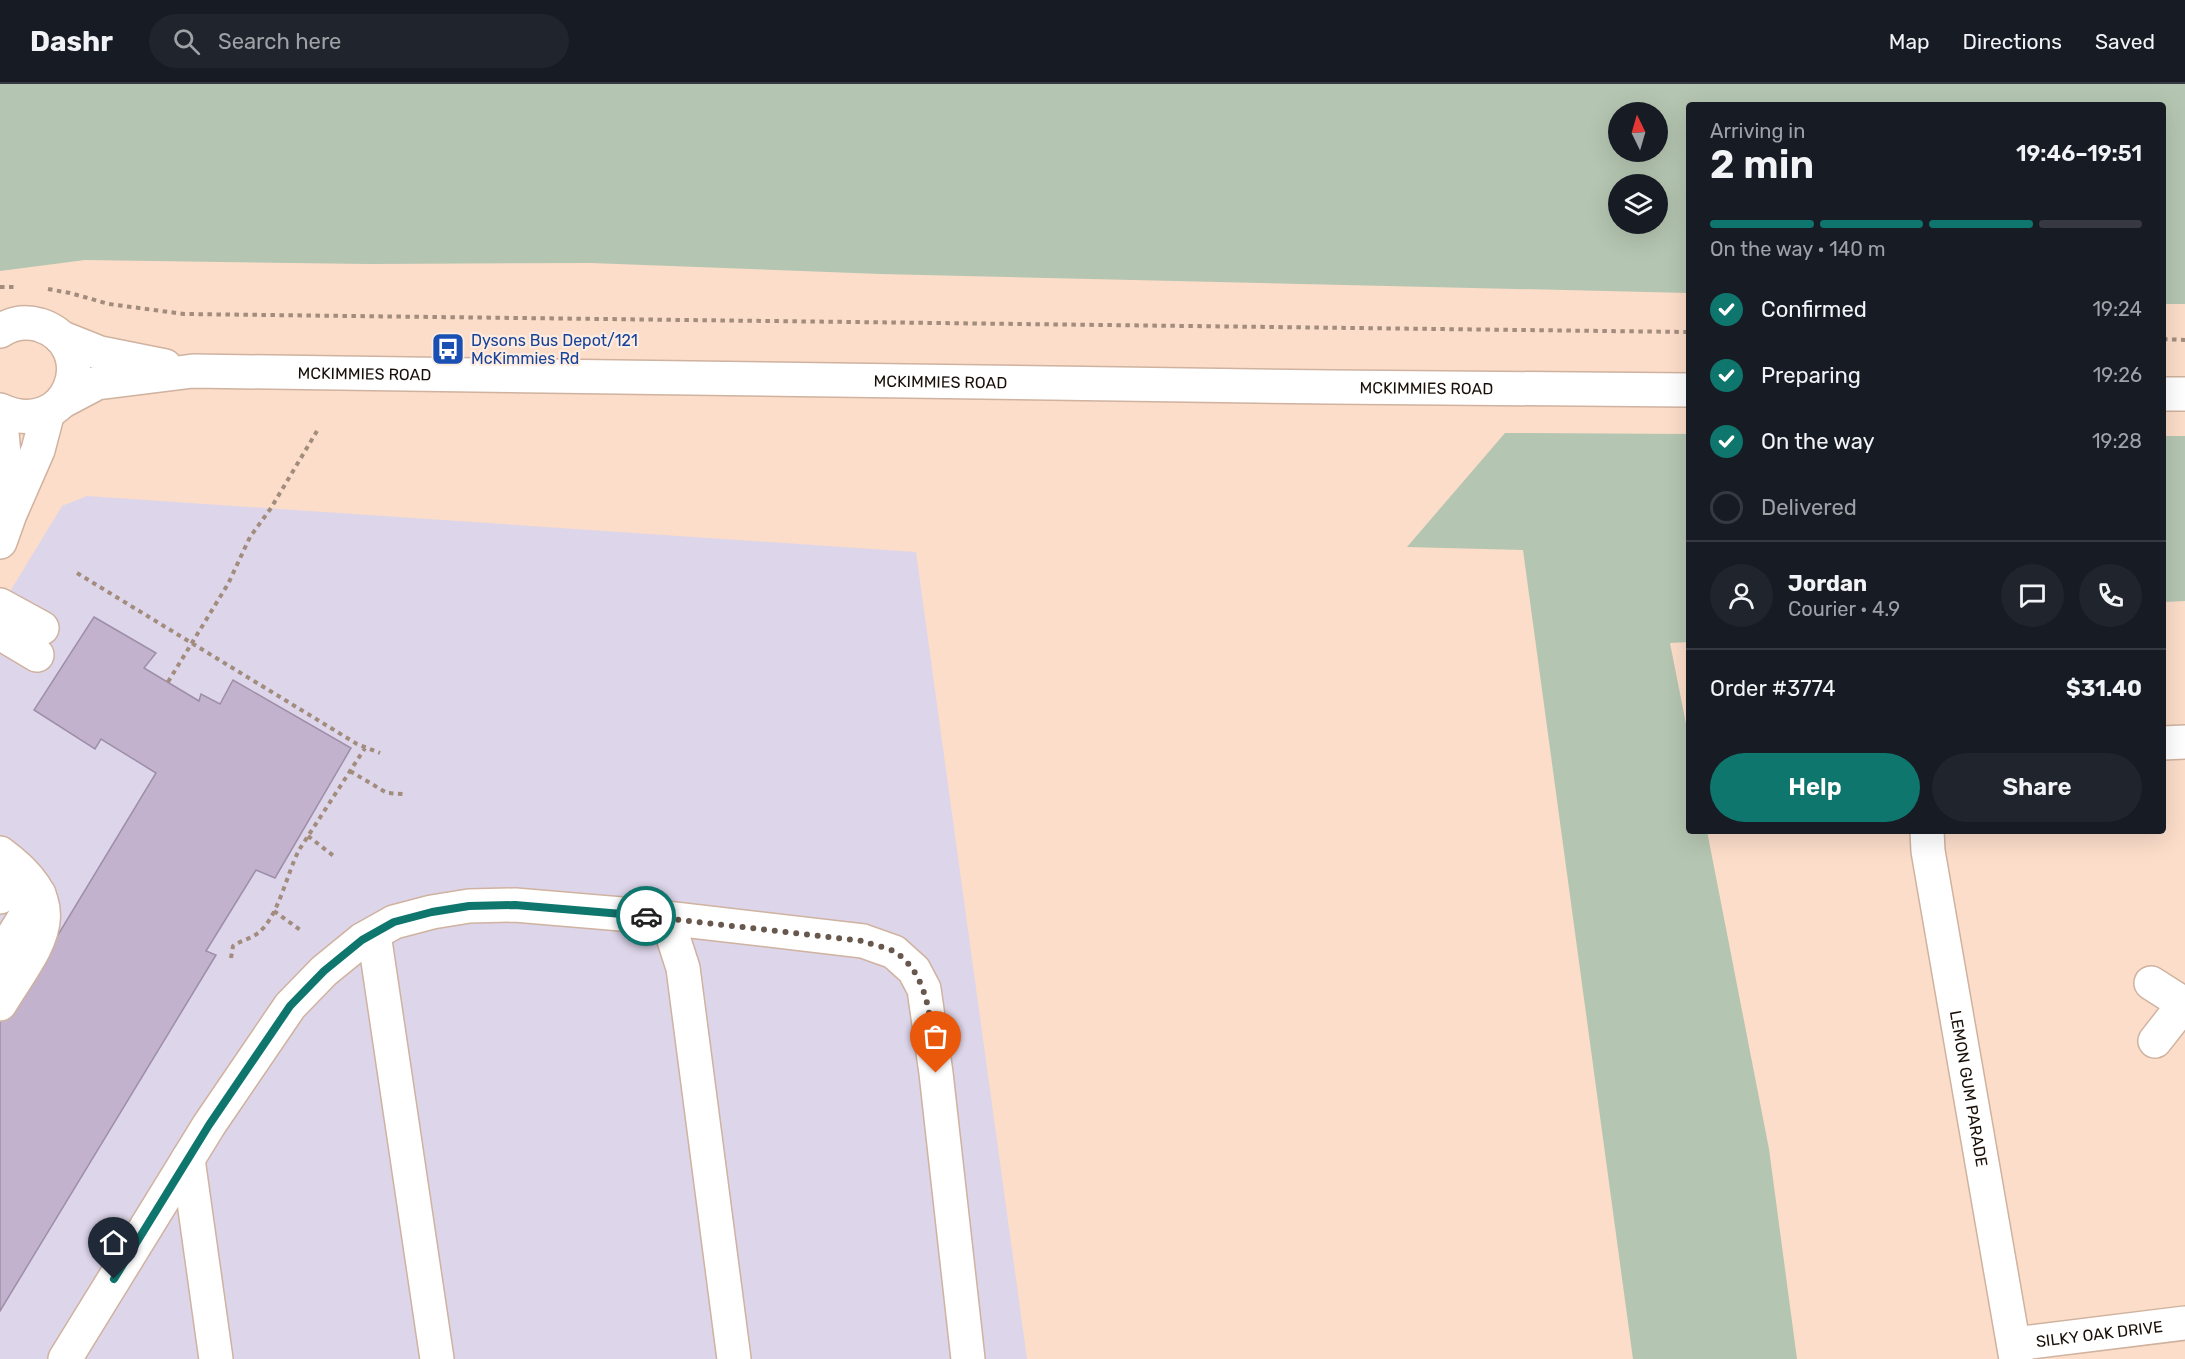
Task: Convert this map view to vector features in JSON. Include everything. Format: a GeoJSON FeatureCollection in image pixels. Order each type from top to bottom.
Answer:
{"type":"FeatureCollection","features":[{"type":"Feature","properties":{"kind":"main road","name":"MCKIMMIES ROAD"},"geometry":{"type":"LineString","coordinates":[[0,330],[17,324],[32,323],[100,353],[193,371]]}},
{"type":"Feature","properties":{"kind":"main road"},"geometry":{"type":"LineString","coordinates":[[5,528],[55,407],[69,390],[73,377],[73,362],[68,348],[60,337]]}},
{"type":"Feature","properties":{"kind":"main road","name":"MCKIMMIES ROAD"},"geometry":{"type":"LineString","coordinates":[[0,410],[16,417],[32,417],[97,383],[193,371],[1686,390]]}},
{"type":"Feature","properties":{"kind":"main road"},"geometry":{"type":"LineString","coordinates":[[2166,394],[2185,394]]}},
{"type":"Feature","properties":{"kind":"main road"},"geometry":{"type":"LineString","coordinates":[[0,410],[5,528]]}},
{"type":"Feature","properties":{"kind":"main road"},"geometry":{"type":"LineString","coordinates":[[0,605],[40,641],[0,633]]}},
{"type":"Feature","properties":{"kind":"main road"},"geometry":{"type":"LineString","coordinates":[[2166,743],[2185,742]]}},
{"type":"Feature","properties":{"kind":"main road","name":"LEMON GUM PARADE"},"geometry":{"type":"LineString","coordinates":[[1927,834],[1928,851],[2015,1352]]}},
{"type":"Feature","properties":{"kind":"main road"},"geometry":{"type":"LineString","coordinates":[[0,897],[9,860],[26,875],[39,894],[43,904],[44,923],[42,933],[12,961],[0,1004]]}},
{"type":"Feature","properties":{"kind":"main road"},"geometry":{"type":"LineString","coordinates":[[65,1359],[209,1125],[290,1006],[324,971],[362,940],[394,922],[432,912],[469,906],[515,905],[657,917],[863,941],[894,952],[914,970],[924,989],[935,1063],[968,1359]]}},
{"type":"Feature","properties":{"kind":"main road"},"geometry":{"type":"LineString","coordinates":[[657,917],[671,931],[683,968],[734,1359]]}},
{"type":"Feature","properties":{"kind":"main road"},"geometry":{"type":"LineString","coordinates":[[375,934],[437,1359]]}},
{"type":"Feature","properties":{"kind":"main road"},"geometry":{"type":"LineString","coordinates":[[2151,983],[2184,1004],[2156,1041]]}},
{"type":"Feature","properties":{"kind":"main road"},"geometry":{"type":"LineString","coordinates":[[188,1159],[216,1359]]}},
{"type":"Feature","properties":{"kind":"main road","name":"SILKY OAK DRIVE"},"geometry":{"type":"LineString","coordinates":[[2015,1352],[2185,1323]]}},
{"type":"Feature","properties":{"kind":"path"},"geometry":{"type":"LineString","coordinates":[[0,287],[21,287]]}},
{"type":"Feature","properties":{"kind":"path"},"geometry":{"type":"LineString","coordinates":[[41,288],[109,304],[184,314],[1686,332]]}},
{"type":"Feature","properties":{"kind":"path"},"geometry":{"type":"LineString","coordinates":[[2166,339],[2185,340]]}},
{"type":"Feature","properties":{"kind":"path"},"geometry":{"type":"LineString","coordinates":[[168,682],[228,584],[250,537],[272,508],[317,431]]}},
{"type":"Feature","properties":{"kind":"path"},"geometry":{"type":"LineString","coordinates":[[77,573],[192,645],[365,748],[380,753]]}},
{"type":"Feature","properties":{"kind":"path"},"geometry":{"type":"LineString","coordinates":[[231,958],[233,946],[260,932],[274,911],[284,892],[290,867],[365,748]]}},
{"type":"Feature","properties":{"kind":"path"},"geometry":{"type":"LineString","coordinates":[[350,771],[387,793],[404,794]]}},
{"type":"Feature","properties":{"kind":"path"},"geometry":{"type":"LineString","coordinates":[[308,836],[335,856]]}},
{"type":"Feature","properties":{"kind":"path"},"geometry":{"type":"LineString","coordinates":[[274,911],[303,932]]}},
{"type":"Feature","properties":{"kind":"shaded area"},"geometry":{"type":"Polygon","coordinates":[[[87,496],[916,552],[1027,1359],[0,1359],[0,608],[62,506],[87,496]]]}},
{"type":"Feature","properties":{"kind":"green space"},"geometry":{"type":"Polygon","coordinates":[[[0,84],[2185,84],[2185,304],[2166,304],[2166,102],[1686,102],[1686,293],[881,274],[591,263],[369,264],[85,260],[0,271],[0,84]]]}},
{"type":"Feature","properties":{"kind":"green space"},"geometry":{"type":"Polygon","coordinates":[[[1505,433],[1686,434],[1686,642],[1670,643],[1686,724],[1686,834],[1708,834],[1769,1149],[1797,1359],[1633,1359],[1523,550],[1407,547],[1505,433]]]}},
{"type":"Feature","properties":{"kind":"green space"},"geometry":{"type":"Polygon","coordinates":[[[2166,436],[2185,436],[2185,601],[2166,602],[2166,436]]]}},
{"type":"Feature","properties":{"kind":"building"},"geometry":{"type":"Polygon","coordinates":[[[94,617],[156,653],[144,668],[199,701],[201,694],[220,704],[233,680],[351,748],[275,878],[256,870],[206,951],[216,955],[0,1311],[0,997],[15,1006],[156,773],[101,739],[95,749],[34,710],[94,617]]]}},
{"type":"Feature","properties":{"kind":"way so far"},"geometry":{"type":"LineString","coordinates":[[646,916],[863,941],[894,952],[914,970],[924,989],[936,1073]]}},
{"type":"Feature","properties":{"kind":"place","name":"Dysons Bus Depot/121 McKimmies Rd"},"geometry":{"type":"Point","coordinates":[448,349]}},
{"type":"Feature","properties":{"kind":"route"},"geometry":{"type":"LineString","coordinates":[[114,1279],[209,1125],[290,1006],[324,971],[362,940],[394,922],[432,912],[469,906],[515,905],[572,908],[646,916]]}}]}
